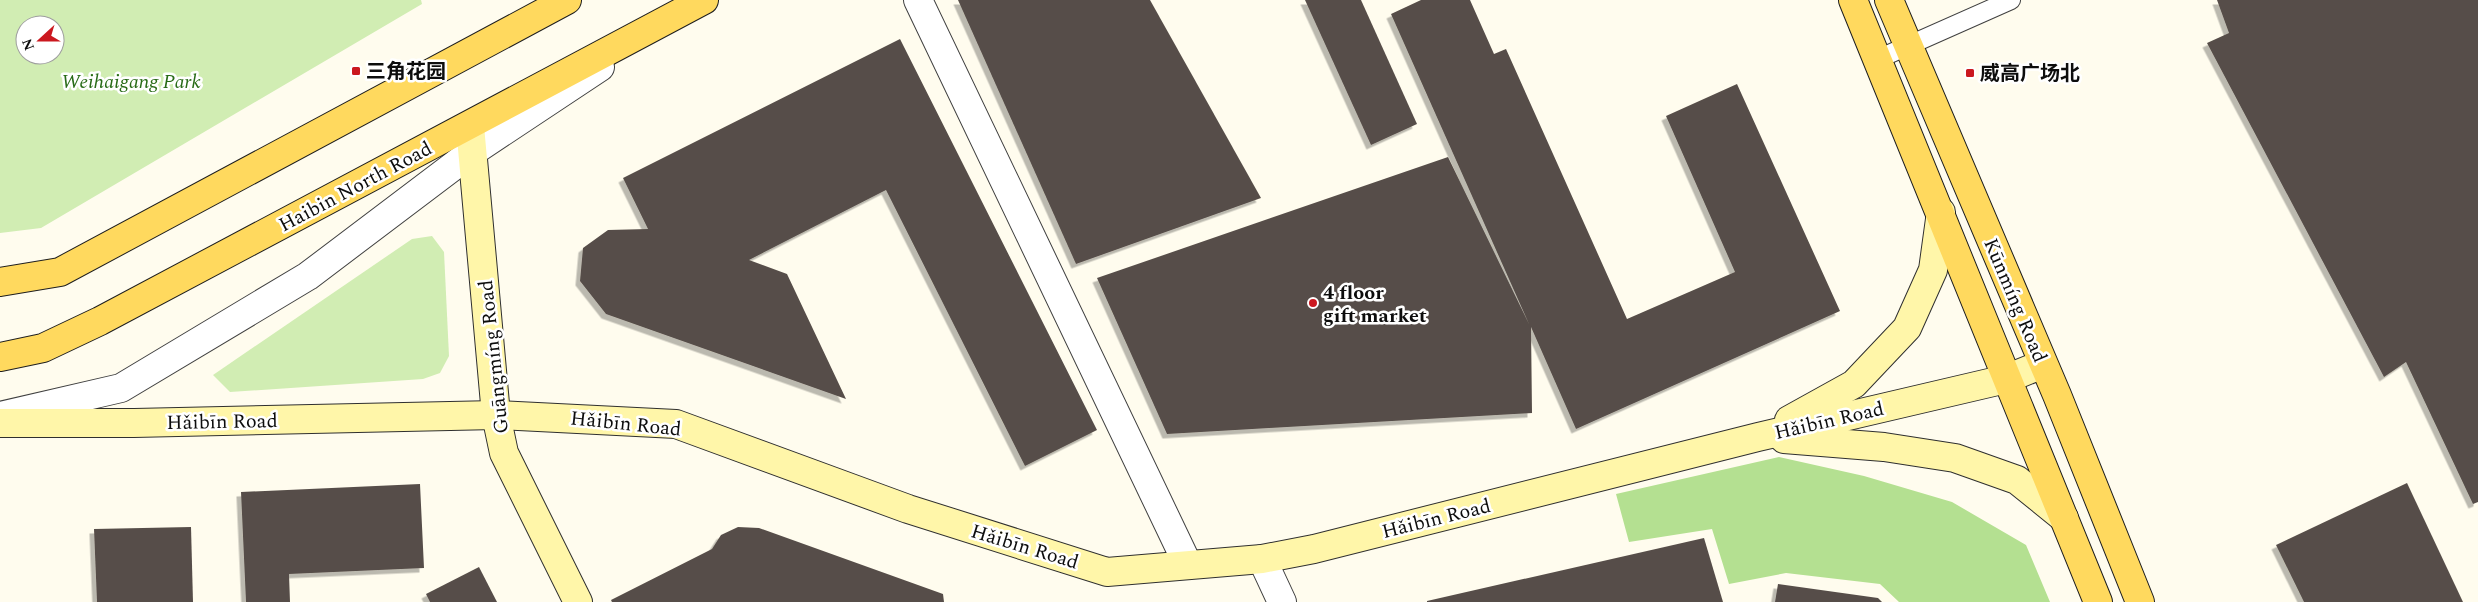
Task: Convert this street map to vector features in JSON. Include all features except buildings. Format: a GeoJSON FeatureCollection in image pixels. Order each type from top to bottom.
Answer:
{"type":"FeatureCollection","features":[{"type":"Feature","properties":{"kind":"main road"},"geometry":{"type":"LineString","coordinates":[[0,292],[60,272],[567,0]]}},
{"type":"Feature","properties":{"kind":"main road","name":"Haibin North Road"},"geometry":{"type":"LineString","coordinates":[[0,357],[43,348],[471,139],[704,0]]}},
{"type":"Feature","properties":{"kind":"main road","name":"Kūnmíng Road"},"geometry":{"type":"LineString","coordinates":[[1853,0],[1941,212],[2006,378],[2098,602]]}},
{"type":"Feature","properties":{"kind":"main road","name":"Kūnmíng Road"},"geometry":{"type":"LineString","coordinates":[[1889,0],[2043,364],[2140,602]]}},
{"type":"Feature","properties":{"kind":"main road","name":"Guāngmíng Road"},"geometry":{"type":"LineString","coordinates":[[471,139],[496,414],[504,453],[578,602]]}},
{"type":"Feature","properties":{"kind":"main road"},"geometry":{"type":"LineString","coordinates":[[1758,437],[1854,384],[1907,328],[1933,270],[1941,212]]}},
{"type":"Feature","properties":{"kind":"main road"},"geometry":{"type":"LineString","coordinates":[[0,282],[60,272]]}},
{"type":"Feature","properties":{"kind":"main road","name":"Hǎibīn Road"},"geometry":{"type":"LineString","coordinates":[[0,423],[134,423],[496,414],[676,424],[908,510],[1107,572],[1262,559],[1314,549],[1758,437],[2006,378],[2043,364]]}},
{"type":"Feature","properties":{"kind":"main road"},"geometry":{"type":"LineString","coordinates":[[1758,437],[1884,447],[1955,458],[2017,480],[2064,518]]}},
{"type":"Feature","properties":{"kind":"street"},"geometry":{"type":"LineString","coordinates":[[918,0],[1188,565]]}},
{"type":"Feature","properties":{"kind":"street"},"geometry":{"type":"LineString","coordinates":[[0,416],[120,388],[308,276],[471,139]]}},
{"type":"Feature","properties":{"kind":"street"},"geometry":{"type":"LineString","coordinates":[[1262,559],[1282,602]]}},
{"type":"Feature","properties":{"kind":"lane"},"geometry":{"type":"LineString","coordinates":[[1878,59],[2011,0]]}},
{"type":"Feature","properties":{"kind":"green space","name":"Weihaigang Park"},"geometry":{"type":"Polygon","coordinates":[[[0,0],[421,0],[422,4],[41,228],[0,233],[0,0]]]}},
{"type":"Feature","properties":{"kind":"green space"},"geometry":{"type":"Polygon","coordinates":[[[432,236],[444,252],[449,356],[440,373],[423,379],[230,392],[213,375],[412,239],[432,236]]]}},
{"type":"Feature","properties":{"kind":"green space"},"geometry":{"type":"Polygon","coordinates":[[[1779,457],[1864,476],[1952,502],[2026,545],[2050,602],[1899,602],[1880,584],[1786,573],[1729,584],[1712,529],[1629,542],[1616,494],[1779,457]]]}},
{"type":"Feature","properties":{"kind":"place","name":"三角花园"},"geometry":{"type":"Point","coordinates":[356,71]}},
{"type":"Feature","properties":{"kind":"place","name":"威高广场北"},"geometry":{"type":"Point","coordinates":[1970,73]}},
{"type":"Feature","properties":{"kind":"place","name":"4 floor gift market"},"geometry":{"type":"Point","coordinates":[1313,303]}}]}
